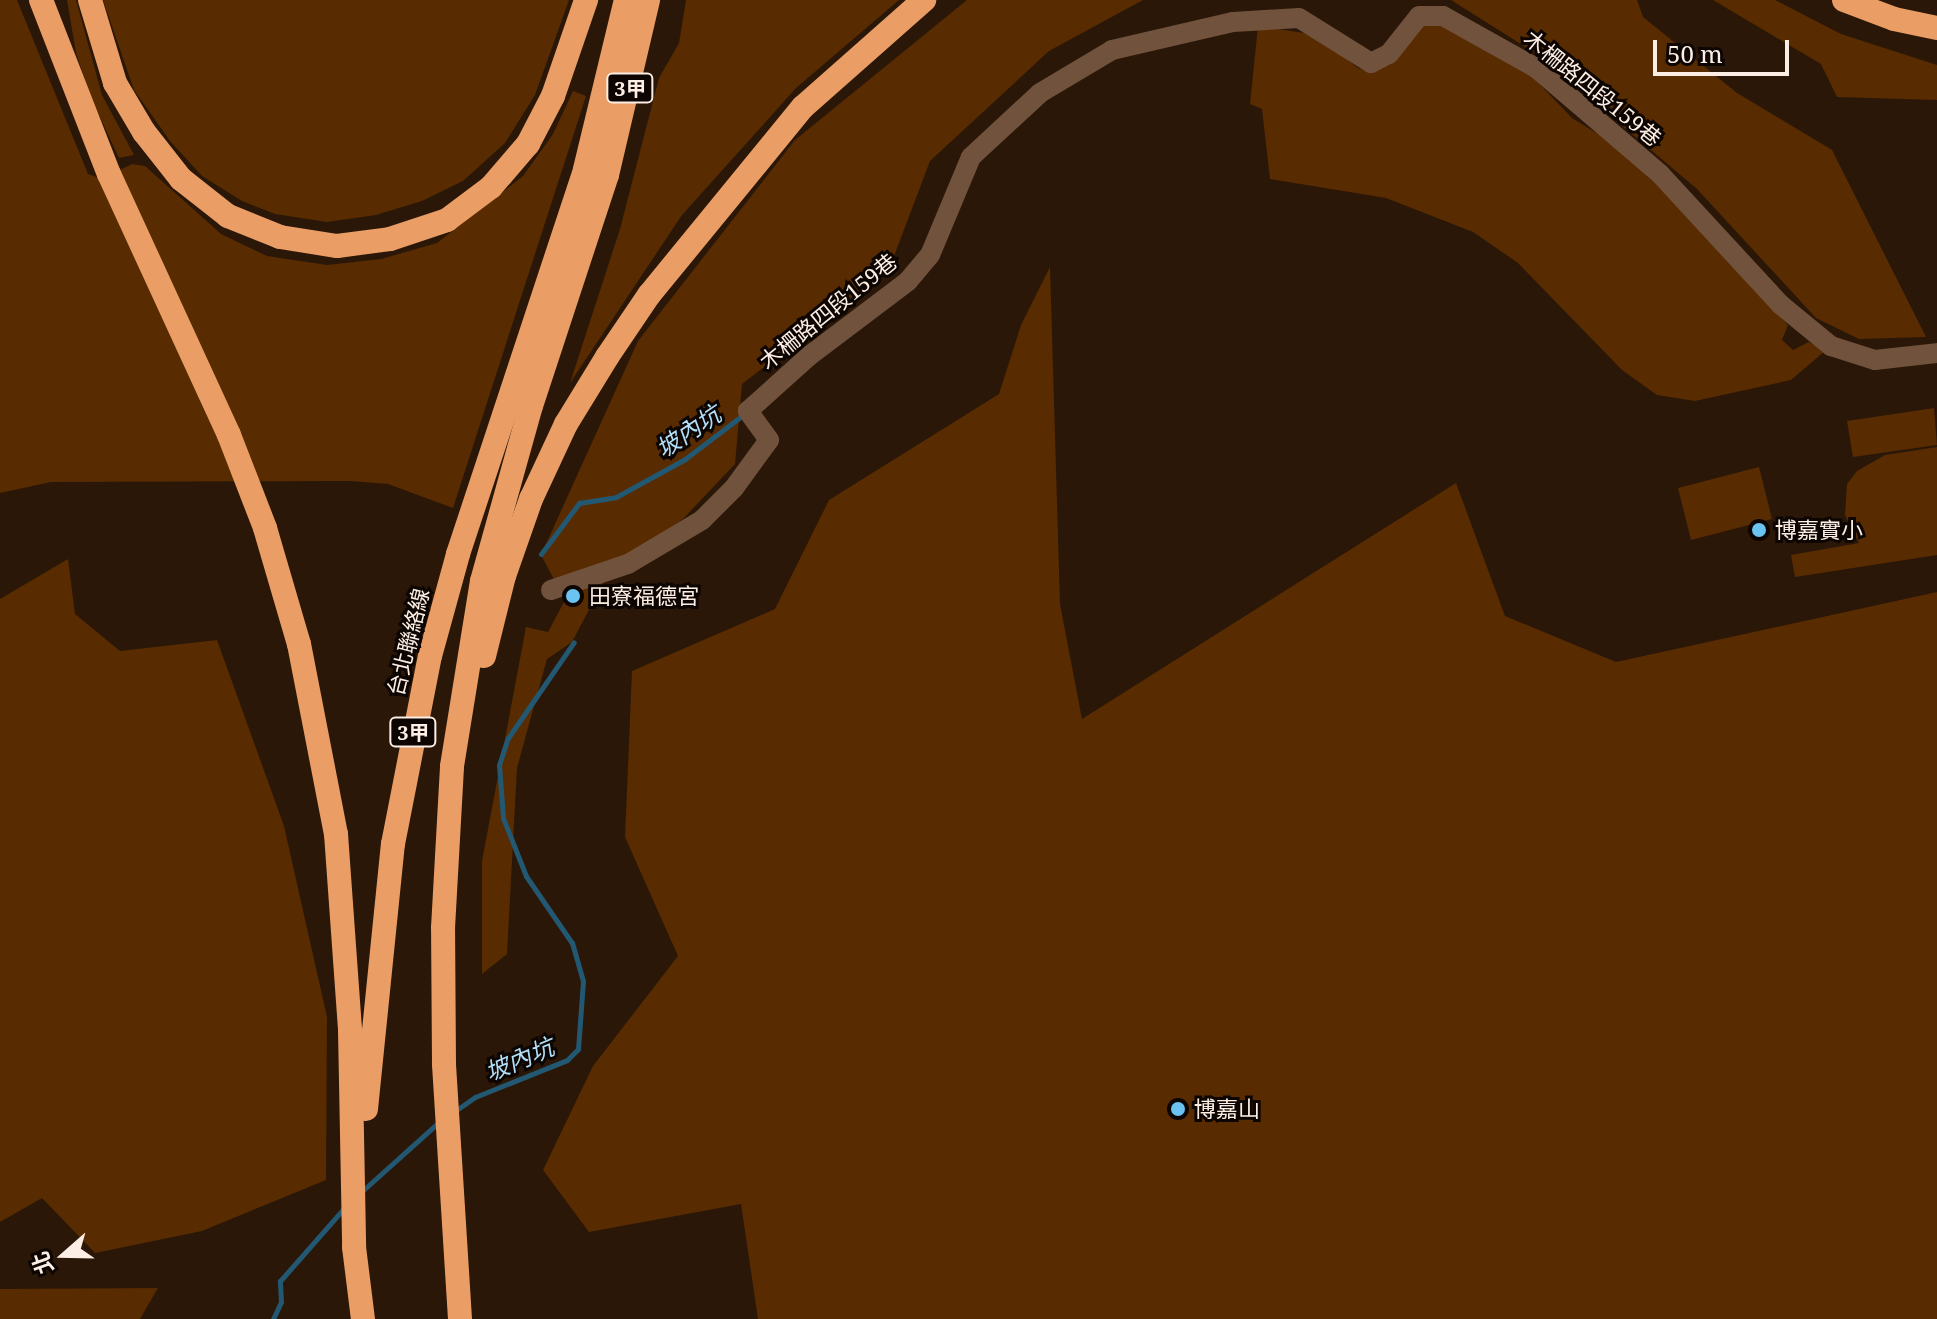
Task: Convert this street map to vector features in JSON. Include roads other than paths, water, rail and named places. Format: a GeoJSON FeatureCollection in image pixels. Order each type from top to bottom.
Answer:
{"type":"FeatureCollection","features":[{"type":"Feature","properties":{"kind":"highway"},"geometry":{"type":"LineString","coordinates":[[41,0],[109,174],[229,435],[265,528],[303,659],[337,849],[350,1030],[354,1247],[365,1319]]}},
{"type":"Feature","properties":{"kind":"highway"},"geometry":{"type":"LineString","coordinates":[[52,0],[70,77]]}},
{"type":"Feature","properties":{"kind":"highway"},"geometry":{"type":"LineString","coordinates":[[90,0],[115,83],[181,179],[228,216],[280,237],[337,246],[390,239],[447,220],[491,187],[528,144],[553,96],[586,0]]}},
{"type":"Feature","properties":{"kind":"highway","name":"台北聯絡線"},"geometry":{"type":"LineString","coordinates":[[365,1319],[364,1150],[369,1044],[410,742],[458,554],[596,172],[626,0]]}},
{"type":"Feature","properties":{"kind":"highway","name":"台北聯絡線"},"geometry":{"type":"LineString","coordinates":[[460,1319],[444,1079],[443,928],[452,766],[482,581],[596,172],[648,0]]}},
{"type":"Feature","properties":{"kind":"highway"},"geometry":{"type":"LineString","coordinates":[[443,928],[460,778],[482,665],[504,576],[531,499],[566,424],[607,357],[692,239],[803,107],[924,0]]}},
{"type":"Feature","properties":{"kind":"highway"},"geometry":{"type":"LineString","coordinates":[[1844,0],[1894,19],[1937,28]]}},
{"type":"Feature","properties":{"kind":"street","name":"木柵路四段159巷"},"geometry":{"type":"LineString","coordinates":[[551,590],[628,564],[702,520],[734,488],[769,440],[748,411],[809,356],[908,281],[930,255],[971,157],[1040,93],[1112,50],[1233,22],[1299,18],[1371,63],[1389,54],[1419,16],[1443,16],[1536,68],[1660,174],[1781,305],[1831,346],[1875,360],[1937,353]]}},
{"type":"Feature","properties":{"kind":"waterway","name":"坡內坑"},"geometry":{"type":"LineString","coordinates":[[541,554],[579,503],[616,497],[685,459],[743,415]]}},
{"type":"Feature","properties":{"kind":"waterway","name":"坡內坑"},"geometry":{"type":"LineString","coordinates":[[455,1111],[475,1097],[567,1060],[578,1049],[583,981],[572,943],[526,876],[503,818],[499,765],[508,738],[574,642]]}},
{"type":"Feature","properties":{"kind":"waterway","name":"坡內坑"},"geometry":{"type":"LineString","coordinates":[[361,1192],[440,1121]]}},
{"type":"Feature","properties":{"kind":"waterway","name":"坡內坑"},"geometry":{"type":"LineString","coordinates":[[273,1319],[281,1302],[280,1281],[345,1207]]}},
{"type":"Feature","properties":{"kind":"place","name":"博嘉實小"},"geometry":{"type":"Point","coordinates":[1759,530]}},
{"type":"Feature","properties":{"kind":"place","name":"田寮福德宮"},"geometry":{"type":"Point","coordinates":[573,596]}},
{"type":"Feature","properties":{"kind":"place","name":"博嘉山"},"geometry":{"type":"Point","coordinates":[1178,1109]}}]}
